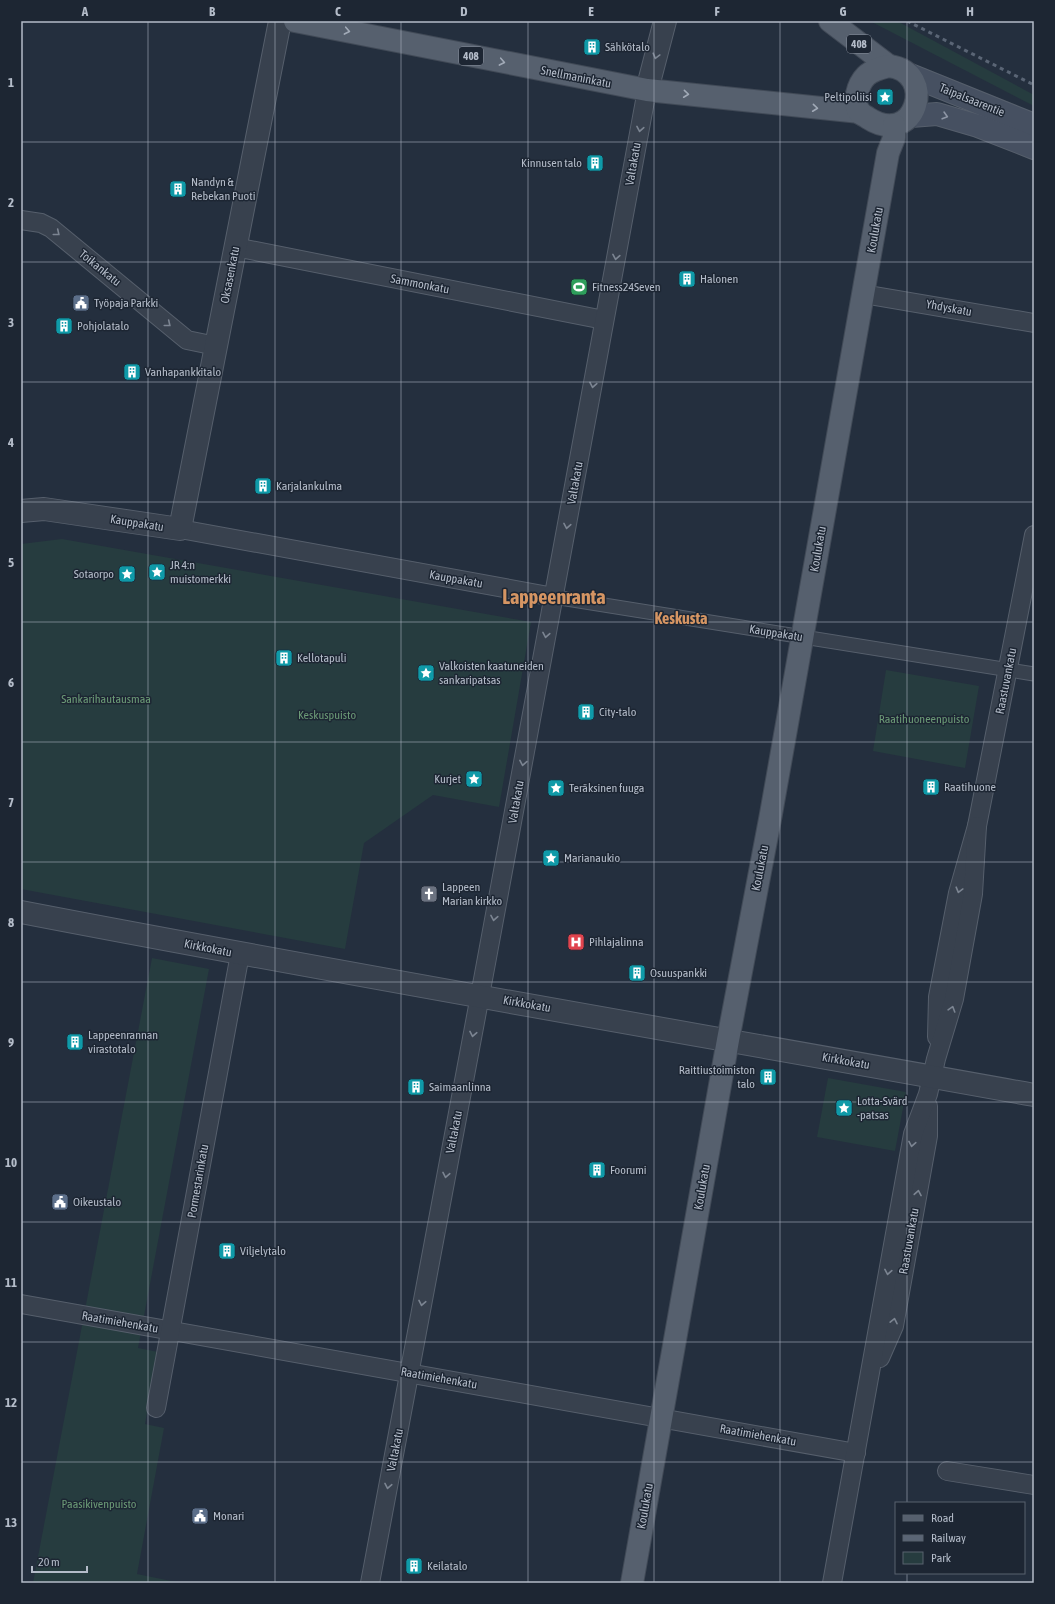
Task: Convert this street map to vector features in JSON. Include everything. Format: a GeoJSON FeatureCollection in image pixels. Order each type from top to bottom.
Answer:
{"type":"FeatureCollection","features":[{"type":"Feature","properties":{"kind":"main road","name":"Snellmaninkatu"},"geometry":{"type":"LineString","coordinates":[[295,21],[647,90],[885,119]]}},
{"type":"Feature","properties":{"kind":"main road","name":"408"},"geometry":{"type":"LineString","coordinates":[[830,21],[888,66]]}},
{"type":"Feature","properties":{"kind":"main road","name":"408"},"geometry":{"type":"LineString","coordinates":[[885,119],[857,104],[857,93],[862,81],[867,75],[877,69],[888,66],[897,67],[910,75]]}},
{"type":"Feature","properties":{"kind":"main road"},"geometry":{"type":"LineString","coordinates":[[885,119],[917,100],[914,84],[910,75]]}},
{"type":"Feature","properties":{"kind":"main road","name":"Taipalsaarentie"},"geometry":{"type":"LineString","coordinates":[[910,75],[1034,125]]}},
{"type":"Feature","properties":{"kind":"main road","name":"Taipalsaarentie"},"geometry":{"type":"LineString","coordinates":[[885,119],[937,114],[978,126],[1034,148]]}},
{"type":"Feature","properties":{"kind":"main road","name":"Koulukatu"},"geometry":{"type":"LineString","coordinates":[[632,1583],[888,153],[894,138],[885,119]]}},
{"type":"Feature","properties":{"kind":"street","name":"Oksasenkatu"},"geometry":{"type":"LineString","coordinates":[[180,529],[280,21]]}},
{"type":"Feature","properties":{"kind":"street","name":"Valtakatu"},"geometry":{"type":"LineString","coordinates":[[370,1583],[647,90],[665,21]]}},
{"type":"Feature","properties":{"kind":"street","name":"Toikankatu"},"geometry":{"type":"LineString","coordinates":[[21,220],[42,223],[51,228],[187,340],[216,346]]}},
{"type":"Feature","properties":{"kind":"street","name":"Sammonkatu"},"geometry":{"type":"LineString","coordinates":[[235,247],[604,320]]}},
{"type":"Feature","properties":{"kind":"street","name":"Yhdyskatu"},"geometry":{"type":"LineString","coordinates":[[863,294],[1034,323]]}},
{"type":"Feature","properties":{"kind":"street","name":"Kauppakatu"},"geometry":{"type":"LineString","coordinates":[[21,511],[44,509],[180,529],[554,597],[802,638],[1034,674]]}},
{"type":"Feature","properties":{"kind":"street","name":"Raastuvankatu"},"geometry":{"type":"LineString","coordinates":[[832,1583],[913,1134],[932,1076],[938,997],[958,893],[977,826],[1034,535]]}},
{"type":"Feature","properties":{"kind":"street","name":"Kirkkokatu"},"geometry":{"type":"LineString","coordinates":[[21,912],[240,954],[480,995],[1034,1095]]}},
{"type":"Feature","properties":{"kind":"street","name":"Pormestarinkatu"},"geometry":{"type":"LineString","coordinates":[[156,1408],[240,954]]}},
{"type":"Feature","properties":{"kind":"street","name":"Raatimiehenkatu"},"geometry":{"type":"LineString","coordinates":[[21,1304],[409,1372],[856,1453]]}},
{"type":"Feature","properties":{"kind":"street"},"geometry":{"type":"LineString","coordinates":[[947,1471],[1034,1485]]}},
{"type":"Feature","properties":{"kind":"green space"},"geometry":{"type":"Polygon","coordinates":[[[870,21],[897,21],[1034,95],[1034,106],[870,21]]]}},
{"type":"Feature","properties":{"kind":"green space","name":"Keskuspuisto"},"geometry":{"type":"Polygon","coordinates":[[[62,539],[531,622],[499,807],[433,795],[364,843],[345,949],[21,889],[21,544],[62,539]]]}},
{"type":"Feature","properties":{"kind":"green space","name":"Raatihuoneenpuisto"},"geometry":{"type":"Polygon","coordinates":[[[886,670],[979,686],[965,768],[873,751],[886,670]]]}},
{"type":"Feature","properties":{"kind":"green space","name":"Paasikivenpuisto"},"geometry":{"type":"Polygon","coordinates":[[[152,958],[209,969],[138,1348],[158,1352],[145,1424],[164,1428],[137,1574],[181,1583],[33,1583],[152,958]]]}},
{"type":"Feature","properties":{"kind":"green space"},"geometry":{"type":"Polygon","coordinates":[[[828,1078],[906,1092],[895,1151],[817,1137],[828,1078]]]}},
{"type":"Feature","properties":{"kind":"railway"},"geometry":{"type":"LineString","coordinates":[[907,21],[1034,85]]}},
{"type":"Feature","properties":{"kind":"place","name":"Sähkötalo"},"geometry":{"type":"Point","coordinates":[592,47]}},
{"type":"Feature","properties":{"kind":"place","name":"Peltipoliisi"},"geometry":{"type":"Point","coordinates":[885,97]}},
{"type":"Feature","properties":{"kind":"place","name":"Kinnusen talo"},"geometry":{"type":"Point","coordinates":[595,163]}},
{"type":"Feature","properties":{"kind":"place","name":"Nandyn & Rebekan Puoti"},"geometry":{"type":"Point","coordinates":[178,189]}},
{"type":"Feature","properties":{"kind":"place","name":"Halonen"},"geometry":{"type":"Point","coordinates":[687,279]}},
{"type":"Feature","properties":{"kind":"place","name":"Fitness24Seven"},"geometry":{"type":"Point","coordinates":[579,287]}},
{"type":"Feature","properties":{"kind":"place","name":"Työpaja Parkki"},"geometry":{"type":"Point","coordinates":[81,303]}},
{"type":"Feature","properties":{"kind":"place","name":"Pohjolatalo"},"geometry":{"type":"Point","coordinates":[64,326]}},
{"type":"Feature","properties":{"kind":"place","name":"Vanhapankkitalo"},"geometry":{"type":"Point","coordinates":[132,372]}},
{"type":"Feature","properties":{"kind":"place","name":"Karjalankulma"},"geometry":{"type":"Point","coordinates":[263,486]}},
{"type":"Feature","properties":{"kind":"place","name":"JR 4:n muistomerkki"},"geometry":{"type":"Point","coordinates":[157,572]}},
{"type":"Feature","properties":{"kind":"place","name":"Sotaorpo"},"geometry":{"type":"Point","coordinates":[127,574]}},
{"type":"Feature","properties":{"kind":"place","name":"Kellotapuli"},"geometry":{"type":"Point","coordinates":[284,658]}},
{"type":"Feature","properties":{"kind":"place","name":"Valkoisten kaatuneiden sankaripatsas"},"geometry":{"type":"Point","coordinates":[426,673]}},
{"type":"Feature","properties":{"kind":"place","name":"City-talo"},"geometry":{"type":"Point","coordinates":[586,712]}},
{"type":"Feature","properties":{"kind":"place","name":"Kurjet"},"geometry":{"type":"Point","coordinates":[474,779]}},
{"type":"Feature","properties":{"kind":"place","name":"Raatihuone"},"geometry":{"type":"Point","coordinates":[931,787]}},
{"type":"Feature","properties":{"kind":"place","name":"Teräksinen fuuga"},"geometry":{"type":"Point","coordinates":[556,788]}},
{"type":"Feature","properties":{"kind":"place","name":"Marianaukio"},"geometry":{"type":"Point","coordinates":[551,858]}},
{"type":"Feature","properties":{"kind":"place","name":"Lappeen Marian kirkko"},"geometry":{"type":"Point","coordinates":[429,894]}},
{"type":"Feature","properties":{"kind":"place","name":"Pihlajalinna"},"geometry":{"type":"Point","coordinates":[576,942]}},
{"type":"Feature","properties":{"kind":"place","name":"Osuuspankki"},"geometry":{"type":"Point","coordinates":[637,973]}},
{"type":"Feature","properties":{"kind":"place","name":"Lappeenrannan virastotalo"},"geometry":{"type":"Point","coordinates":[75,1042]}},
{"type":"Feature","properties":{"kind":"place","name":"Raittiustoimiston talo"},"geometry":{"type":"Point","coordinates":[768,1077]}},
{"type":"Feature","properties":{"kind":"place","name":"Saimaanlinna"},"geometry":{"type":"Point","coordinates":[416,1087]}},
{"type":"Feature","properties":{"kind":"place","name":"Lotta-Svärd -patsas"},"geometry":{"type":"Point","coordinates":[844,1108]}},
{"type":"Feature","properties":{"kind":"place","name":"Foorumi"},"geometry":{"type":"Point","coordinates":[597,1170]}},
{"type":"Feature","properties":{"kind":"place","name":"Oikeustalo"},"geometry":{"type":"Point","coordinates":[60,1202]}},
{"type":"Feature","properties":{"kind":"place","name":"Viljelytalo"},"geometry":{"type":"Point","coordinates":[227,1251]}},
{"type":"Feature","properties":{"kind":"place","name":"Monari"},"geometry":{"type":"Point","coordinates":[200,1516]}},
{"type":"Feature","properties":{"kind":"place","name":"Keilatalo"},"geometry":{"type":"Point","coordinates":[414,1566]}},
{"type":"Feature","properties":{"kind":"district","name":"Lappeenranta"},"geometry":{"type":"Point","coordinates":[554,597]}},
{"type":"Feature","properties":{"kind":"district","name":"Keskusta"},"geometry":{"type":"Point","coordinates":[681,618]}},
{"type":"Feature","properties":{"kind":"park label","name":"Sankarihautausmaa"},"geometry":{"type":"Point","coordinates":[106,699]}}]}
